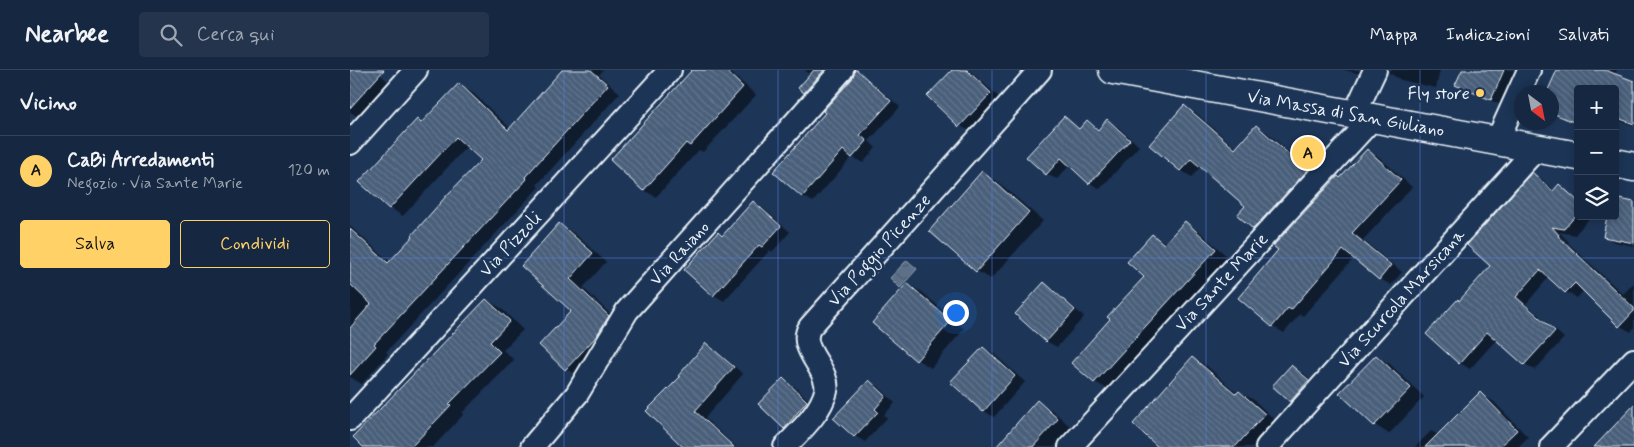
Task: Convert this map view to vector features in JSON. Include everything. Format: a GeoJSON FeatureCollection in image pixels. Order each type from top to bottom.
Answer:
{"type":"FeatureCollection","features":[{"type":"Feature","properties":{"kind":"street"},"geometry":{"type":"LineString","coordinates":[[350,143],[416,70]]}},
{"type":"Feature","properties":{"kind":"street","name":"Via Pizzoli"},"geometry":{"type":"LineString","coordinates":[[350,419],[670,70]]}},
{"type":"Feature","properties":{"kind":"street","name":"Via Raiano"},"geometry":{"type":"LineString","coordinates":[[532,447],[577,394],[627,311],[842,70]]}},
{"type":"Feature","properties":{"kind":"street","name":"Via Poggio Picenze"},"geometry":{"type":"LineString","coordinates":[[785,447],[813,415],[826,392],[826,382],[807,342],[807,332],[810,327],[1040,70]]}},
{"type":"Feature","properties":{"kind":"street","name":"Via Massa di San Giuliano"},"geometry":{"type":"LineString","coordinates":[[1113,70],[1196,78],[1364,117],[1574,155]]}},
{"type":"Feature","properties":{"kind":"street","name":"Via Sante Marie"},"geometry":{"type":"LineString","coordinates":[[1070,447],[1364,117],[1375,70]]}},
{"type":"Feature","properties":{"kind":"street"},"geometry":{"type":"LineString","coordinates":[[1498,141],[1529,70]]}},
{"type":"Feature","properties":{"kind":"street","name":"Via Scurcola Marsicana"},"geometry":{"type":"LineString","coordinates":[[1266,447],[1536,149]]}},
{"type":"Feature","properties":{"kind":"street"},"geometry":{"type":"LineString","coordinates":[[1619,164],[1634,167]]}},
{"type":"Feature","properties":{"kind":"street"},"geometry":{"type":"LineString","coordinates":[[1551,447],[1634,360]]}},
{"type":"Feature","properties":{"kind":"water"},"geometry":{"type":"Polygon","coordinates":[[[907,260],[917,269],[900,288],[890,278],[907,260]]]}},
{"type":"Feature","properties":{"kind":"building"},"geometry":{"type":"Polygon","coordinates":[[[350,70],[384,70],[350,108],[350,70]]]}},
{"type":"Feature","properties":{"kind":"building"},"geometry":{"type":"Polygon","coordinates":[[[562,70],[591,70],[608,85],[525,177],[527,179],[374,344],[376,346],[350,375],[350,328],[371,304],[350,284],[350,229],[388,263],[448,194],[481,160],[456,137],[389,209],[359,182],[417,119],[421,123],[459,83],[508,130],[562,70]]]}},
{"type":"Feature","properties":{"kind":"building"},"geometry":{"type":"Polygon","coordinates":[[[692,70],[725,70],[743,87],[690,146],[686,143],[643,191],[610,160],[692,70]]]}},
{"type":"Feature","properties":{"kind":"building"},"geometry":{"type":"Polygon","coordinates":[[[814,70],[824,70],[804,93],[798,88],[814,70]]]}},
{"type":"Feature","properties":{"kind":"building"},"geometry":{"type":"Polygon","coordinates":[[[855,70],[891,101],[860,135],[867,141],[852,158],[843,150],[802,197],[773,172],[825,113],[823,111],[852,79],[855,70]]]}},
{"type":"Feature","properties":{"kind":"building"},"geometry":{"type":"Polygon","coordinates":[[[952,70],[967,70],[991,93],[959,127],[927,96],[952,70]]]}},
{"type":"Feature","properties":{"kind":"building"},"geometry":{"type":"Polygon","coordinates":[[[1462,70],[1504,70],[1491,100],[1455,85],[1462,70]]]}},
{"type":"Feature","properties":{"kind":"building"},"geometry":{"type":"Polygon","coordinates":[[[1557,70],[1605,70],[1634,81],[1634,124],[1619,118],[1619,85],[1574,85],[1574,122],[1559,116],[1559,85],[1550,85],[1557,70]]]}},
{"type":"Feature","properties":{"kind":"building"},"geometry":{"type":"Polygon","coordinates":[[[1184,105],[1235,149],[1256,125],[1291,156],[1301,144],[1318,159],[1253,229],[1237,215],[1245,206],[1191,159],[1180,171],[1149,145],[1184,105]]]}},
{"type":"Feature","properties":{"kind":"building"},"geometry":{"type":"Polygon","coordinates":[[[1064,116],[1079,129],[1087,120],[1098,130],[1107,119],[1130,140],[1089,184],[1061,158],[1046,175],[1026,157],[1064,116]]]}},
{"type":"Feature","properties":{"kind":"building"},"geometry":{"type":"Polygon","coordinates":[[[1367,149],[1401,180],[1352,233],[1391,265],[1379,280],[1343,250],[1291,310],[1288,308],[1272,327],[1238,298],[1278,250],[1273,246],[1338,176],[1340,178],[1367,149]]]}},
{"type":"Feature","properties":{"kind":"building"},"geometry":{"type":"Polygon","coordinates":[[[982,171],[1029,212],[976,272],[929,231],[982,171]]]}},
{"type":"Feature","properties":{"kind":"building"},"geometry":{"type":"Polygon","coordinates":[[[1532,172],[1553,191],[1559,184],[1574,197],[1574,218],[1564,229],[1552,227],[1558,236],[1634,308],[1634,311],[1619,327],[1575,283],[1565,293],[1540,270],[1516,297],[1555,331],[1524,365],[1487,332],[1459,364],[1426,334],[1490,266],[1467,245],[1532,172]]]}},
{"type":"Feature","properties":{"kind":"building"},"geometry":{"type":"Polygon","coordinates":[[[1619,199],[1634,202],[1634,243],[1603,237],[1606,220],[1619,220],[1619,199]]]}},
{"type":"Feature","properties":{"kind":"building"},"geometry":{"type":"Polygon","coordinates":[[[753,201],[781,226],[762,247],[759,245],[713,296],[684,270],[718,232],[722,236],[753,201]]]}},
{"type":"Feature","properties":{"kind":"building"},"geometry":{"type":"Polygon","coordinates":[[[1185,221],[1216,249],[1094,383],[1071,363],[1110,319],[1107,317],[1144,277],[1127,262],[1152,234],[1164,244],[1185,221]]]}},
{"type":"Feature","properties":{"kind":"building"},"geometry":{"type":"Polygon","coordinates":[[[559,223],[593,253],[570,279],[609,316],[595,338],[565,370],[539,345],[571,311],[521,266],[559,223]]]}},
{"type":"Feature","properties":{"kind":"building"},"geometry":{"type":"Polygon","coordinates":[[[1044,282],[1075,310],[1046,342],[1015,314],[1044,282]]]}},
{"type":"Feature","properties":{"kind":"building"},"geometry":{"type":"Polygon","coordinates":[[[907,283],[951,321],[916,361],[872,323],[907,283]]]}},
{"type":"Feature","properties":{"kind":"building"},"geometry":{"type":"Polygon","coordinates":[[[486,299],[510,321],[490,342],[500,352],[449,404],[451,405],[411,447],[363,447],[353,437],[486,299]]]}},
{"type":"Feature","properties":{"kind":"building"},"geometry":{"type":"Polygon","coordinates":[[[706,343],[734,367],[695,411],[734,447],[683,447],[646,411],[680,377],[678,376],[706,343]]]}},
{"type":"Feature","properties":{"kind":"building"},"geometry":{"type":"Polygon","coordinates":[[[983,347],[1015,376],[983,412],[950,382],[983,347]]]}},
{"type":"Feature","properties":{"kind":"building"},"geometry":{"type":"Polygon","coordinates":[[[1376,355],[1411,388],[1374,426],[1339,393],[1376,355]]]}},
{"type":"Feature","properties":{"kind":"building"},"geometry":{"type":"Polygon","coordinates":[[[1192,357],[1236,394],[1239,391],[1265,414],[1235,447],[1158,447],[1133,424],[1192,357]]]}},
{"type":"Feature","properties":{"kind":"building"},"geometry":{"type":"Polygon","coordinates":[[[1291,365],[1309,380],[1290,402],[1272,386],[1291,365]]]}},
{"type":"Feature","properties":{"kind":"building"},"geometry":{"type":"Polygon","coordinates":[[[783,378],[807,401],[784,429],[758,404],[783,378]]]}},
{"type":"Feature","properties":{"kind":"building"},"geometry":{"type":"Polygon","coordinates":[[[869,380],[886,396],[875,409],[878,412],[854,437],[833,418],[869,380]]]}},
{"type":"Feature","properties":{"kind":"building"},"geometry":{"type":"Polygon","coordinates":[[[1480,392],[1517,430],[1499,447],[1425,447],[1480,392]]]}},
{"type":"Feature","properties":{"kind":"building"},"geometry":{"type":"Polygon","coordinates":[[[1037,400],[1058,419],[1033,447],[996,447],[1037,400]]]}},
{"type":"Feature","properties":{"kind":"building"},"geometry":{"type":"Polygon","coordinates":[[[1634,405],[1634,447],[1594,447],[1634,405]]]}},
{"type":"Feature","properties":{"kind":"place","name":"Fly store"},"geometry":{"type":"Point","coordinates":[1480,93]}},
{"type":"Feature","properties":{"kind":"place","name":"CaBi Arredamenti"},"geometry":{"type":"Point","coordinates":[1308,153]}}]}
